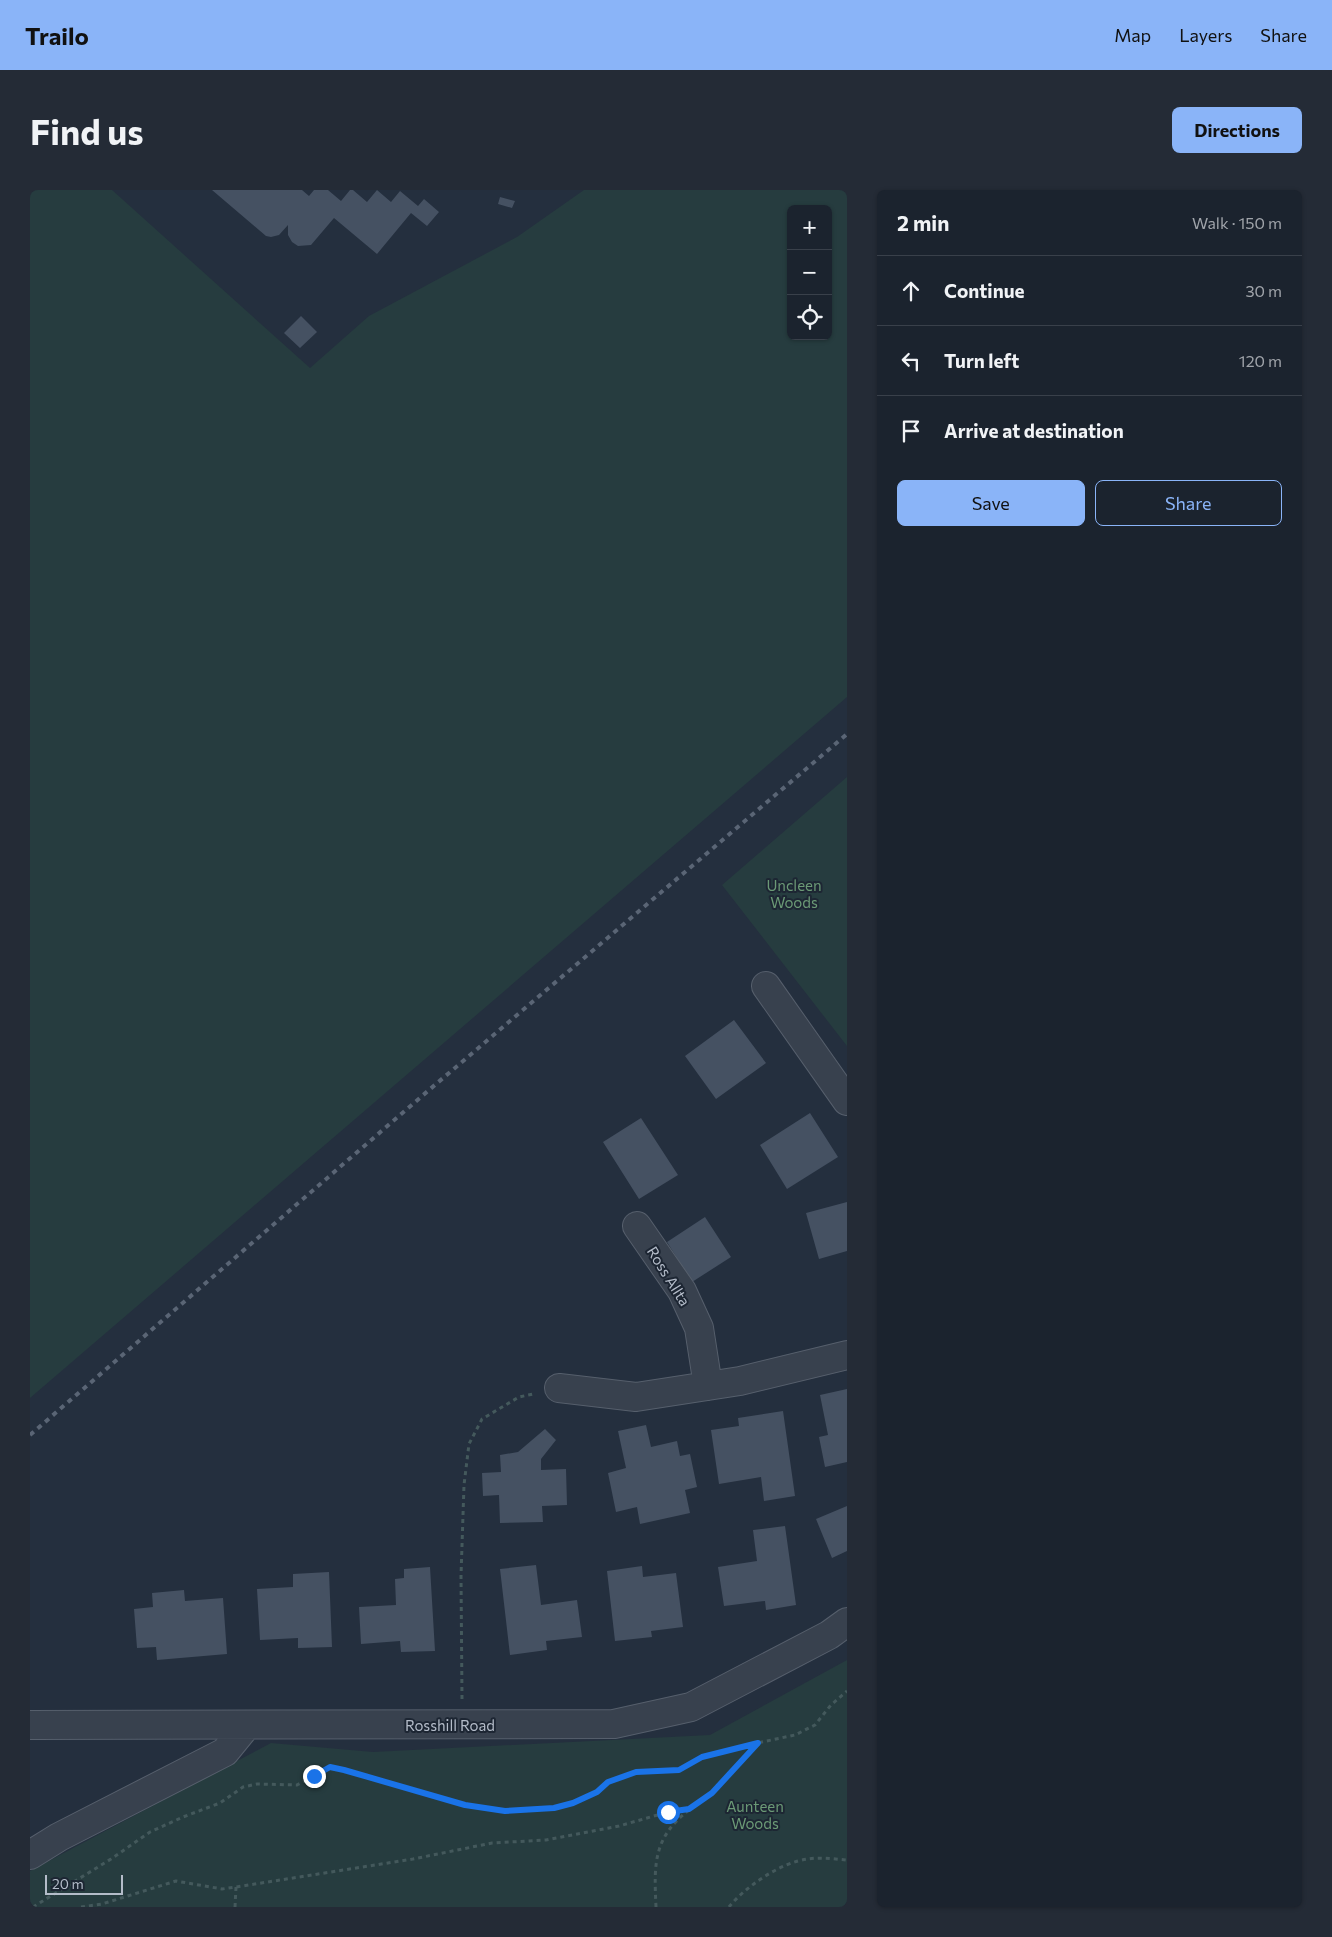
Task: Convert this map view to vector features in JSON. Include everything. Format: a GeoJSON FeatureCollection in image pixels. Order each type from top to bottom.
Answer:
{"type":"FeatureCollection","features":[{"type":"Feature","properties":{"kind":"street"},"geometry":{"type":"LineString","coordinates":[[766,986],[847,1101]]}},
{"type":"Feature","properties":{"kind":"street","name":"Ross Allta"},"geometry":{"type":"LineString","coordinates":[[637,1226],[682,1291],[699,1328],[708,1386]]}},
{"type":"Feature","properties":{"kind":"street"},"geometry":{"type":"LineString","coordinates":[[559,1388],[636,1397],[740,1381],[847,1355]]}},
{"type":"Feature","properties":{"kind":"street","name":"Rosshill Road"},"geometry":{"type":"LineString","coordinates":[[30,1725],[614,1724],[692,1707],[829,1635],[847,1622]]}},
{"type":"Feature","properties":{"kind":"street"},"geometry":{"type":"LineString","coordinates":[[30,1855],[59,1837],[225,1752],[247,1726]]}},
{"type":"Feature","properties":{"kind":"path"},"geometry":{"type":"LineString","coordinates":[[463,1725],[461,1576],[464,1485],[469,1444],[482,1419],[518,1397],[559,1388]]}},
{"type":"Feature","properties":{"kind":"path"},"geometry":{"type":"LineString","coordinates":[[33,1907],[103,1864],[150,1832],[220,1803],[243,1787],[257,1784],[297,1785],[330,1767],[465,1805],[505,1811],[554,1808],[573,1803],[597,1792],[608,1782],[636,1772],[679,1770],[702,1757],[795,1735],[815,1725],[831,1705],[847,1691]]}},
{"type":"Feature","properties":{"kind":"path"},"geometry":{"type":"LineString","coordinates":[[656,1907],[654,1875],[659,1846],[675,1821],[712,1793],[758,1743]]}},
{"type":"Feature","properties":{"kind":"path"},"geometry":{"type":"LineString","coordinates":[[81,1907],[102,1904],[176,1881],[222,1889],[413,1859],[492,1843],[546,1840],[619,1826],[668,1812],[689,1809]]}},
{"type":"Feature","properties":{"kind":"path"},"geometry":{"type":"LineString","coordinates":[[729,1907],[738,1896],[782,1866],[806,1859],[847,1860]]}},
{"type":"Feature","properties":{"kind":"path"},"geometry":{"type":"LineString","coordinates":[[235,1907],[236,1887]]}},
{"type":"Feature","properties":{"kind":"green space"},"geometry":{"type":"Polygon","coordinates":[[[30,190],[112,190],[310,368],[369,316],[517,237],[584,190],[847,190],[847,697],[30,1398],[30,190]]]}},
{"type":"Feature","properties":{"kind":"green space","name":"Uncleen Woods"},"geometry":{"type":"Polygon","coordinates":[[[847,777],[847,1046],[722,885],[847,777]]]}},
{"type":"Feature","properties":{"kind":"green space","name":"Aunteen Woods"},"geometry":{"type":"Polygon","coordinates":[[[847,1660],[847,1907],[30,1907],[30,1871],[271,1743],[373,1752],[710,1735],[847,1660]]]}},
{"type":"Feature","properties":{"kind":"building"},"geometry":{"type":"Polygon","coordinates":[[[212,190],[302,190],[309,196],[314,190],[328,190],[341,201],[350,190],[353,190],[367,202],[377,190],[391,202],[400,191],[418,206],[424,199],[439,212],[427,226],[411,213],[377,254],[334,218],[311,245],[298,246],[292,242],[288,235],[288,225],[279,235],[266,236],[212,190]]]}},
{"type":"Feature","properties":{"kind":"building"},"geometry":{"type":"Polygon","coordinates":[[[500,197],[515,201],[512,208],[498,204],[500,197]]]}},
{"type":"Feature","properties":{"kind":"building"},"geometry":{"type":"Polygon","coordinates":[[[301,316],[317,332],[300,348],[284,333],[301,316]]]}},
{"type":"Feature","properties":{"kind":"building"},"geometry":{"type":"Polygon","coordinates":[[[734,1020],[766,1063],[716,1099],[685,1056],[734,1020]]]}},
{"type":"Feature","properties":{"kind":"building"},"geometry":{"type":"Polygon","coordinates":[[[810,1113],[838,1157],[787,1189],[760,1145],[810,1113]]]}},
{"type":"Feature","properties":{"kind":"building"},"geometry":{"type":"Polygon","coordinates":[[[641,1118],[678,1175],[639,1199],[603,1142],[641,1118]]]}},
{"type":"Feature","properties":{"kind":"building"},"geometry":{"type":"Polygon","coordinates":[[[847,1202],[847,1251],[819,1259],[806,1213],[847,1202]]]}},
{"type":"Feature","properties":{"kind":"building"},"geometry":{"type":"Polygon","coordinates":[[[705,1217],[731,1257],[692,1282],[667,1242],[705,1217]]]}},
{"type":"Feature","properties":{"kind":"building"},"geometry":{"type":"Polygon","coordinates":[[[847,1389],[847,1462],[825,1467],[819,1437],[828,1435],[820,1395],[847,1389]]]}},
{"type":"Feature","properties":{"kind":"building"},"geometry":{"type":"Polygon","coordinates":[[[783,1411],[795,1496],[764,1501],[761,1477],[719,1484],[711,1430],[739,1426],[738,1418],[783,1411]]]}},
{"type":"Feature","properties":{"kind":"building"},"geometry":{"type":"Polygon","coordinates":[[[646,1425],[651,1447],[677,1441],[680,1456],[690,1454],[697,1487],[685,1490],[690,1513],[640,1524],[637,1507],[616,1512],[608,1473],[626,1468],[618,1431],[646,1425]]]}},
{"type":"Feature","properties":{"kind":"building"},"geometry":{"type":"Polygon","coordinates":[[[545,1429],[556,1440],[541,1459],[541,1470],[566,1469],[567,1505],[542,1506],[543,1522],[500,1523],[499,1495],[483,1496],[482,1473],[501,1472],[500,1455],[518,1452],[545,1429]]]}},
{"type":"Feature","properties":{"kind":"building"},"geometry":{"type":"Polygon","coordinates":[[[847,1506],[847,1551],[832,1558],[816,1519],[847,1506]]]}},
{"type":"Feature","properties":{"kind":"building"},"geometry":{"type":"Polygon","coordinates":[[[785,1526],[796,1605],[766,1610],[765,1601],[724,1606],[718,1567],[757,1561],[753,1530],[785,1526]]]}},
{"type":"Feature","properties":{"kind":"building"},"geometry":{"type":"Polygon","coordinates":[[[536,1565],[541,1605],[577,1600],[582,1637],[546,1641],[547,1650],[510,1655],[500,1569],[536,1565]]]}},
{"type":"Feature","properties":{"kind":"building"},"geometry":{"type":"Polygon","coordinates":[[[642,1566],[643,1577],[676,1573],[683,1627],[651,1631],[652,1637],[615,1641],[607,1571],[642,1566]]]}},
{"type":"Feature","properties":{"kind":"building"},"geometry":{"type":"Polygon","coordinates":[[[430,1567],[435,1651],[401,1652],[400,1641],[361,1644],[359,1607],[396,1605],[395,1579],[404,1578],[404,1569],[430,1567]]]}},
{"type":"Feature","properties":{"kind":"building"},"geometry":{"type":"Polygon","coordinates":[[[329,1572],[332,1647],[298,1648],[298,1638],[260,1640],[257,1589],[293,1587],[293,1574],[329,1572]]]}},
{"type":"Feature","properties":{"kind":"building"},"geometry":{"type":"Polygon","coordinates":[[[184,1590],[185,1601],[223,1598],[227,1654],[157,1660],[156,1647],[137,1648],[134,1609],[153,1607],[152,1593],[184,1590]]]}},
{"type":"Feature","properties":{"kind":"railway"},"geometry":{"type":"LineString","coordinates":[[30,1435],[429,1090],[847,734]]}},
{"type":"Feature","properties":{"kind":"route"},"geometry":{"type":"LineString","coordinates":[[314,1776],[330,1767],[465,1805],[505,1811],[554,1808],[573,1803],[597,1792],[608,1782],[636,1772],[679,1770],[702,1757],[758,1743],[712,1793],[689,1809],[668,1812]]}}]}
